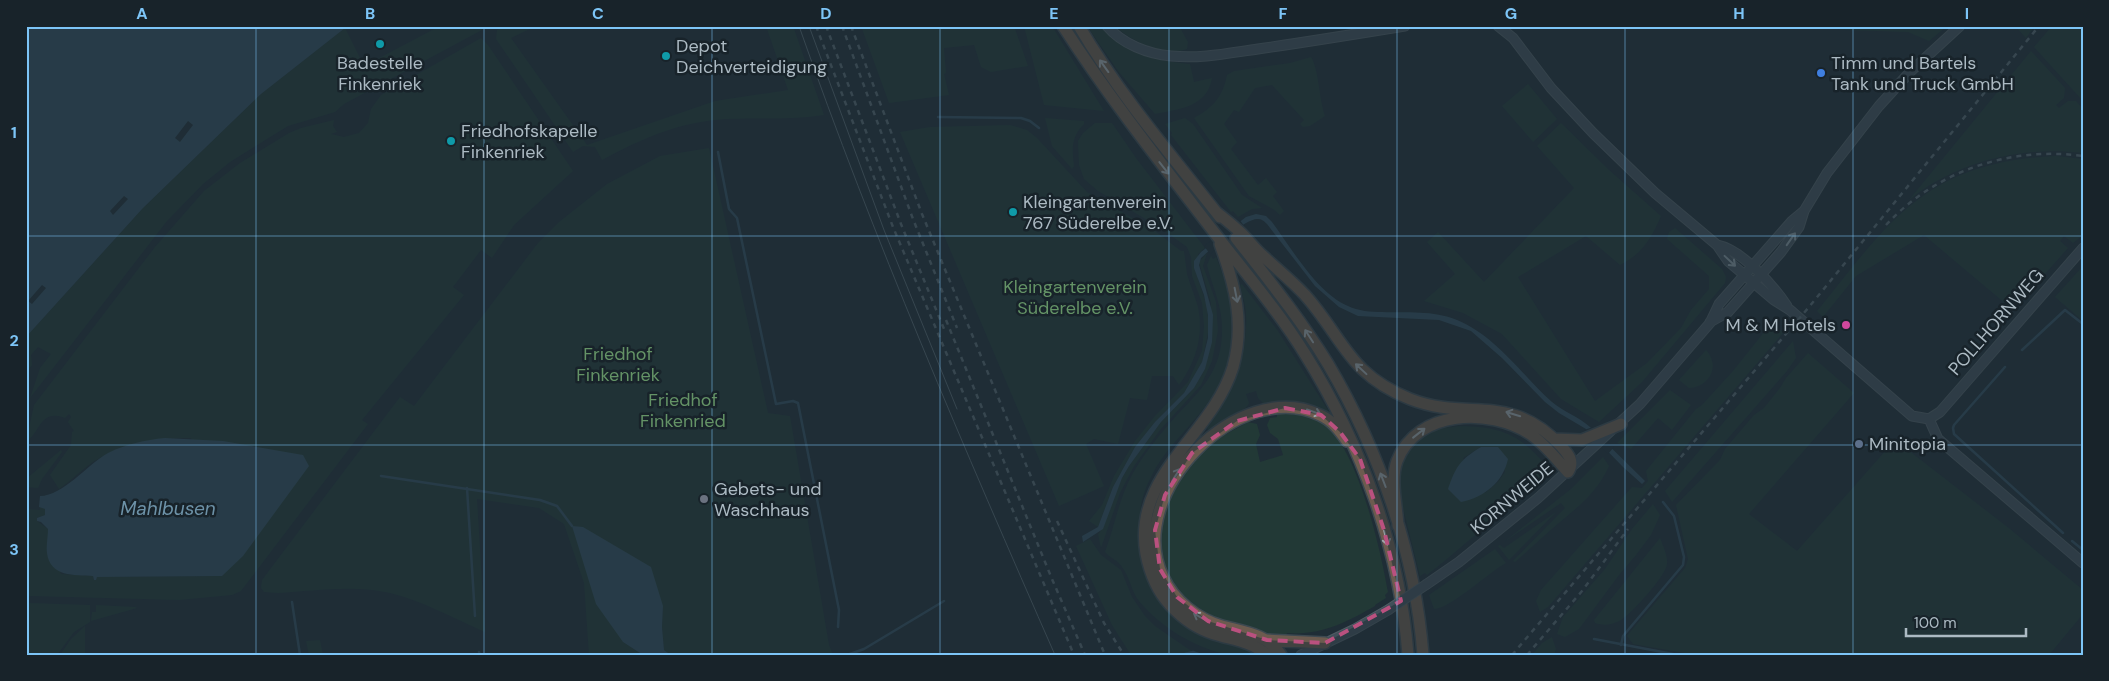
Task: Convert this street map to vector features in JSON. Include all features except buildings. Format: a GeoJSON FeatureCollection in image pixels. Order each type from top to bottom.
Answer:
{"type":"FeatureCollection","features":[{"type":"Feature","properties":{"kind":"highway"},"geometry":{"type":"LineString","coordinates":[[1063,26],[1115,104],[1217,236],[1223,247],[1289,330],[1333,402],[1360,459],[1384,530],[1396,575],[1408,655]]}},
{"type":"Feature","properties":{"kind":"highway"},"geometry":{"type":"LineString","coordinates":[[1078,26],[1131,104],[1216,212],[1305,295],[1355,363],[1380,383],[1413,400],[1436,406],[1492,410],[1513,414],[1532,422],[1554,439],[1570,458],[1572,465],[1568,472],[1541,443],[1515,426],[1478,418],[1439,421],[1413,437],[1405,446],[1397,463],[1395,484],[1398,526]]}},
{"type":"Feature","properties":{"kind":"highway"},"geometry":{"type":"LineString","coordinates":[[1239,235],[1328,364],[1359,422],[1373,454],[1410,567],[1422,632],[1423,655]]}},
{"type":"Feature","properties":{"kind":"highway"},"geometry":{"type":"LineString","coordinates":[[1223,247],[1238,303],[1239,328],[1234,361],[1229,378],[1217,402],[1172,460],[1159,482],[1147,513],[1145,543],[1153,578],[1164,597],[1174,609],[1203,630],[1250,644],[1267,655]]}},
{"type":"Feature","properties":{"kind":"highway"},"geometry":{"type":"LineString","coordinates":[[1325,643],[1267,640],[1246,631],[1215,624],[1194,614],[1176,597],[1162,576],[1156,552],[1155,530],[1160,508],[1171,483],[1192,453],[1237,421],[1272,409],[1294,408],[1321,415],[1340,432],[1360,459]]}},
{"type":"Feature","properties":{"kind":"highway"},"geometry":{"type":"LineString","coordinates":[[1554,439],[1594,441],[1621,424]]}},
{"type":"Feature","properties":{"kind":"highway"},"geometry":{"type":"LineString","coordinates":[[1267,640],[1281,655]]}},
{"type":"Feature","properties":{"kind":"main road"},"geometry":{"type":"LineString","coordinates":[[1106,26],[1122,40],[1149,52],[1171,56],[1215,55],[1405,26]]}},
{"type":"Feature","properties":{"kind":"main road"},"geometry":{"type":"LineString","coordinates":[[1498,26],[1513,38],[1552,89],[1593,133],[1655,193],[1717,245],[1724,257],[1790,310],[1908,414],[1921,419],[1931,418],[1938,439],[2083,563]]}},
{"type":"Feature","properties":{"kind":"main road"},"geometry":{"type":"LineString","coordinates":[[1710,323],[1728,312],[1761,276],[1799,228],[1804,211],[1830,169],[1870,117],[1910,72],[1960,26]]}},
{"type":"Feature","properties":{"kind":"main road"},"geometry":{"type":"LineString","coordinates":[[1621,424],[1655,389],[1710,323],[1719,304],[1792,221],[1804,211]]}},
{"type":"Feature","properties":{"kind":"main road"},"geometry":{"type":"LineString","coordinates":[[1717,245],[1732,250],[1752,267],[1779,294],[1790,310]]}},
{"type":"Feature","properties":{"kind":"main road","name":"POLLHORNWEG"},"geometry":{"type":"LineString","coordinates":[[1931,418],[2083,248]]}},
{"type":"Feature","properties":{"kind":"main road","name":"KORNWEIDE"},"geometry":{"type":"LineString","coordinates":[[1301,655],[1388,610],[1459,562],[1568,472],[1594,441]]}},
{"type":"Feature","properties":{"kind":"highlighted area"},"geometry":{"type":"Polygon","coordinates":[[[1285,408],[1321,415],[1340,432],[1360,459],[1384,530],[1401,601],[1325,643],[1267,640],[1208,621],[1177,597],[1160,569],[1155,530],[1165,495],[1192,453],[1237,421],[1285,408]]]}},
{"type":"Feature","properties":{"kind":"green space"},"geometry":{"type":"Polygon","coordinates":[[[440,26],[480,26],[482,30],[344,104],[335,112],[288,126],[230,162],[203,184],[167,221],[30,398],[40,368],[51,354],[38,347],[31,355],[32,365],[26,373],[26,337],[143,208],[261,94],[345,28],[364,66],[440,26]]]}},
{"type":"Feature","properties":{"kind":"green space"},"geometry":{"type":"Polygon","coordinates":[[[504,26],[536,26],[511,38],[587,145],[715,101],[788,90],[766,26],[793,26],[824,115],[711,120],[694,123],[647,138],[602,160],[595,147],[583,146],[573,152],[496,39],[497,30],[504,26]]]}},
{"type":"Feature","properties":{"kind":"green space"},"geometry":{"type":"Polygon","coordinates":[[[861,26],[1014,26],[1028,66],[991,72],[981,67],[974,45],[944,48],[946,73],[944,74],[949,95],[889,103],[861,26]]]}},
{"type":"Feature","properties":{"kind":"green space"},"geometry":{"type":"Polygon","coordinates":[[[1024,26],[1052,26],[1104,111],[1044,105],[1024,26]]]}},
{"type":"Feature","properties":{"kind":"green space"},"geometry":{"type":"Polygon","coordinates":[[[1087,26],[1101,26],[1119,43],[1141,54],[1166,61],[1190,64],[1194,82],[1212,78],[1209,88],[1198,101],[1191,105],[1155,114],[1118,71],[1087,26]]]}},
{"type":"Feature","properties":{"kind":"green space"},"geometry":{"type":"Polygon","coordinates":[[[1114,26],[1179,26],[1188,42],[1187,49],[1168,51],[1148,46],[1129,37],[1114,26]]]}},
{"type":"Feature","properties":{"kind":"green space"},"geometry":{"type":"Polygon","coordinates":[[[1820,26],[1947,26],[1929,41],[1908,32],[1845,30],[1820,26]]]}},
{"type":"Feature","properties":{"kind":"green space"},"geometry":{"type":"Polygon","coordinates":[[[2015,26],[2035,26],[2026,38],[2015,26]]]}},
{"type":"Feature","properties":{"kind":"green space"},"geometry":{"type":"Polygon","coordinates":[[[2052,26],[2083,26],[2083,101],[2034,47],[2052,26]]]}},
{"type":"Feature","properties":{"kind":"green space"},"geometry":{"type":"Polygon","coordinates":[[[481,38],[488,45],[573,171],[514,225],[492,258],[481,250],[453,287],[464,295],[362,420],[368,424],[241,591],[232,595],[179,600],[30,596],[26,594],[26,509],[40,510],[40,507],[45,509],[45,515],[37,518],[37,521],[48,529],[61,574],[93,576],[94,580],[97,577],[222,576],[191,438],[152,440],[116,450],[93,462],[59,489],[50,475],[71,445],[72,432],[74,431],[68,422],[71,417],[69,414],[65,418],[50,416],[41,423],[26,442],[34,405],[155,247],[204,191],[240,163],[289,133],[301,128],[334,120],[333,126],[337,132],[331,134],[344,137],[359,133],[368,123],[371,109],[381,95],[481,38]]]}},
{"type":"Feature","properties":{"kind":"green space"},"geometry":{"type":"Polygon","coordinates":[[[2031,51],[2065,88],[2064,98],[2056,105],[2059,108],[2068,101],[2076,101],[2083,109],[2083,153],[2037,152],[1991,159],[1948,175],[1928,186],[1909,200],[2031,51]]]}},
{"type":"Feature","properties":{"kind":"green space"},"geometry":{"type":"Polygon","coordinates":[[[1311,57],[1316,69],[1325,116],[1310,126],[1303,127],[1300,124],[1304,120],[1272,85],[1255,88],[1239,112],[1234,110],[1224,124],[1237,142],[1231,149],[1258,185],[1266,178],[1277,192],[1273,196],[1284,211],[1280,215],[1249,196],[1194,118],[1212,106],[1223,89],[1227,75],[1234,71],[1290,63],[1311,57]]]}},
{"type":"Feature","properties":{"kind":"green space"},"geometry":{"type":"Polygon","coordinates":[[[1528,84],[1557,119],[1533,142],[1502,106],[1528,84]]]}},
{"type":"Feature","properties":{"kind":"green space"},"geometry":{"type":"Polygon","coordinates":[[[1045,118],[1084,121],[1075,139],[1073,149],[1074,166],[1072,169],[1052,146],[1045,118]]]}},
{"type":"Feature","properties":{"kind":"green space"},"geometry":{"type":"Polygon","coordinates":[[[1185,118],[1193,124],[1242,195],[1262,208],[1252,209],[1238,217],[1233,211],[1231,212],[1171,135],[1172,133],[1165,124],[1185,118]]]}},
{"type":"Feature","properties":{"kind":"green space"},"geometry":{"type":"Polygon","coordinates":[[[1095,123],[1112,123],[1136,158],[1205,248],[1198,254],[1198,279],[1207,306],[1209,328],[1202,362],[1184,393],[1155,422],[1135,447],[1113,487],[1098,527],[1089,521],[1102,505],[1114,476],[1135,441],[1155,416],[1188,382],[1202,351],[1204,326],[1202,303],[1192,276],[1191,257],[1187,247],[1159,227],[1098,191],[1084,179],[1079,165],[1078,141],[1083,133],[1095,123]]]}},
{"type":"Feature","properties":{"kind":"green space"},"geometry":{"type":"Polygon","coordinates":[[[1561,123],[1609,170],[1661,216],[1640,251],[1620,265],[1586,236],[1518,277],[1595,401],[1647,363],[1681,328],[1691,310],[1709,289],[1709,276],[1667,239],[1669,232],[1675,228],[1722,269],[1726,277],[1725,283],[1642,382],[1599,422],[1561,399],[1502,334],[1463,313],[1424,301],[1455,274],[1427,242],[1438,232],[1484,282],[1574,188],[1537,146],[1561,123]]]}},
{"type":"Feature","properties":{"kind":"green space","name":"Kleingartenverein Süderelbe e.V."},"geometry":{"type":"Polygon","coordinates":[[[1010,125],[1027,130],[1037,138],[1087,192],[1155,231],[1181,251],[1184,251],[1187,274],[1200,317],[1199,338],[1194,358],[1179,385],[1173,376],[1152,376],[1147,400],[1130,398],[1118,444],[1094,439],[1086,444],[1104,486],[1059,506],[900,132],[930,127],[1010,125]]]}},
{"type":"Feature","properties":{"kind":"green space","name":"Friedhof Finkenriek"},"geometry":{"type":"Polygon","coordinates":[[[709,148],[768,413],[790,416],[829,645],[833,655],[671,655],[664,650],[663,606],[623,642],[643,655],[589,655],[584,583],[564,524],[539,508],[477,499],[485,632],[423,604],[385,592],[345,589],[278,593],[264,592],[261,588],[262,580],[400,397],[414,406],[538,243],[559,222],[607,184],[660,156],[709,148]]]}},
{"type":"Feature","properties":{"kind":"green space"},"geometry":{"type":"Polygon","coordinates":[[[2056,156],[2083,159],[2083,235],[2073,243],[2064,236],[2060,241],[2068,248],[2013,310],[1924,235],[1856,276],[1823,317],[1817,311],[1880,234],[1908,207],[1938,186],[1986,166],[2021,159],[2056,156]]]}},
{"type":"Feature","properties":{"kind":"green space"},"geometry":{"type":"Polygon","coordinates":[[[1207,253],[1203,266],[1216,302],[1218,331],[1212,361],[1201,385],[1160,430],[1134,466],[1120,493],[1101,548],[1098,534],[1122,478],[1161,422],[1194,388],[1205,369],[1211,303],[1199,262],[1207,253]]]}},
{"type":"Feature","properties":{"kind":"green space"},"geometry":{"type":"Polygon","coordinates":[[[1211,256],[1213,259],[1216,257],[1223,275],[1231,312],[1231,348],[1226,367],[1209,401],[1163,457],[1147,484],[1143,496],[1140,520],[1144,536],[1194,631],[1251,650],[1258,655],[1234,655],[1218,652],[1180,636],[1158,620],[1139,601],[1122,567],[1105,552],[1128,482],[1133,473],[1159,436],[1210,377],[1219,355],[1222,319],[1207,265],[1211,256]]]}},
{"type":"Feature","properties":{"kind":"green space"},"geometry":{"type":"Polygon","coordinates":[[[2083,266],[2083,321],[2055,297],[2083,266]]]}},
{"type":"Feature","properties":{"kind":"green space"},"geometry":{"type":"Polygon","coordinates":[[[1242,284],[1278,331],[1331,415],[1313,406],[1299,402],[1264,404],[1258,398],[1256,391],[1246,394],[1249,403],[1243,410],[1209,431],[1207,428],[1224,402],[1241,361],[1246,331],[1246,315],[1240,285],[1242,284]]]}},
{"type":"Feature","properties":{"kind":"green space"},"geometry":{"type":"Polygon","coordinates":[[[1773,321],[1783,333],[1548,607],[1540,612],[1536,601],[1541,590],[1632,487],[1642,488],[1648,481],[1646,471],[1696,409],[1702,405],[1733,371],[1773,321]]]}},
{"type":"Feature","properties":{"kind":"green space"},"geometry":{"type":"Polygon","coordinates":[[[1793,341],[1796,358],[1787,371],[1672,502],[1665,491],[1793,341]]]}},
{"type":"Feature","properties":{"kind":"green space"},"geometry":{"type":"Polygon","coordinates":[[[1706,350],[1712,363],[1711,375],[1702,384],[1689,388],[1679,380],[1706,350]]]}},
{"type":"Feature","properties":{"kind":"green space"},"geometry":{"type":"Polygon","coordinates":[[[1808,353],[1854,393],[1749,514],[1797,551],[1895,440],[2010,529],[2083,590],[2083,614],[2049,655],[1696,655],[1633,644],[1627,636],[1685,568],[1688,559],[1676,505],[1720,460],[1725,449],[1754,415],[1764,408],[1786,378],[1808,353]]]}},
{"type":"Feature","properties":{"kind":"green space"},"geometry":{"type":"Polygon","coordinates":[[[1670,390],[1691,405],[1672,430],[1658,418],[1631,449],[1617,443],[1670,390]]]}},
{"type":"Feature","properties":{"kind":"green space"},"geometry":{"type":"Polygon","coordinates":[[[1286,413],[1320,421],[1333,433],[1345,451],[1365,499],[1380,551],[1388,592],[1385,595],[1386,598],[1375,606],[1344,622],[1322,630],[1287,633],[1286,639],[1273,637],[1245,626],[1222,622],[1202,613],[1180,596],[1172,585],[1159,551],[1163,515],[1175,485],[1195,460],[1219,438],[1248,422],[1257,424],[1260,435],[1256,444],[1260,462],[1283,455],[1278,439],[1270,433],[1267,425],[1270,418],[1277,417],[1277,414],[1286,413]]]}},
{"type":"Feature","properties":{"kind":"green space"},"geometry":{"type":"Polygon","coordinates":[[[1460,426],[1475,427],[1488,428],[1509,434],[1528,447],[1547,467],[1542,471],[1544,475],[1539,482],[1528,493],[1427,575],[1425,573],[1420,576],[1401,500],[1400,482],[1402,466],[1407,454],[1421,437],[1436,429],[1460,426]],[[1481,447],[1463,458],[1485,493],[1498,482],[1505,472],[1498,447],[1481,447]]]}},
{"type":"Feature","properties":{"kind":"green space"},"geometry":{"type":"Polygon","coordinates":[[[61,450],[62,452],[42,479],[38,488],[26,487],[26,479],[61,450]]]}},
{"type":"Feature","properties":{"kind":"green space"},"geometry":{"type":"Polygon","coordinates":[[[1603,457],[1609,466],[1592,493],[1520,558],[1515,562],[1513,561],[1565,508],[1561,503],[1504,542],[1571,489],[1603,457]]]}},
{"type":"Feature","properties":{"kind":"green space"},"geometry":{"type":"Polygon","coordinates":[[[1653,504],[1660,515],[1651,535],[1579,629],[1565,637],[1557,634],[1563,617],[1605,569],[1632,529],[1653,504]]]}},
{"type":"Feature","properties":{"kind":"green space"},"geometry":{"type":"Polygon","coordinates":[[[1556,512],[1509,560],[1498,546],[1500,545],[1504,548],[1556,512]]]}},
{"type":"Feature","properties":{"kind":"green space"},"geometry":{"type":"Polygon","coordinates":[[[1660,538],[1666,554],[1667,564],[1655,585],[1640,603],[1621,620],[1608,624],[1595,623],[1594,620],[1660,538]]]}},
{"type":"Feature","properties":{"kind":"green space"},"geometry":{"type":"Polygon","coordinates":[[[1090,539],[1101,555],[1121,570],[1132,597],[1145,616],[1155,626],[1197,655],[1131,655],[1112,625],[1076,546],[1090,539]]]}},
{"type":"Feature","properties":{"kind":"green space"},"geometry":{"type":"Polygon","coordinates":[[[1495,549],[1506,563],[1450,603],[1434,609],[1429,595],[1495,549]]]}},
{"type":"Feature","properties":{"kind":"green space"},"geometry":{"type":"Polygon","coordinates":[[[29,603],[90,605],[90,622],[74,632],[57,655],[26,655],[26,605],[29,603]]]}},
{"type":"Feature","properties":{"kind":"green space"},"geometry":{"type":"Polygon","coordinates":[[[96,605],[137,608],[91,621],[92,612],[96,612],[96,605]]]}},
{"type":"Feature","properties":{"kind":"green space"},"geometry":{"type":"Polygon","coordinates":[[[85,626],[85,655],[60,655],[71,639],[85,626]]]}},
{"type":"Feature","properties":{"kind":"green space"},"geometry":{"type":"Polygon","coordinates":[[[1552,637],[1556,649],[1554,655],[1532,655],[1542,643],[1552,637]]]}},
{"type":"Feature","properties":{"kind":"green space"},"geometry":{"type":"Polygon","coordinates":[[[320,640],[323,655],[309,655],[306,641],[320,640]]]}},
{"type":"Feature","properties":{"kind":"water"},"geometry":{"type":"Polygon","coordinates":[[[26,26],[349,26],[261,94],[143,208],[26,337],[26,26]]]}},
{"type":"Feature","properties":{"kind":"water"},"geometry":{"type":"Polygon","coordinates":[[[1256,214],[1266,216],[1272,222],[1316,281],[1337,300],[1348,306],[1369,311],[1439,315],[1457,320],[1471,327],[1508,357],[1552,402],[1590,427],[1645,481],[1642,484],[1586,429],[1545,402],[1502,358],[1471,331],[1439,320],[1358,316],[1339,307],[1315,286],[1267,224],[1263,220],[1257,219],[1237,229],[1201,258],[1199,265],[1213,315],[1212,342],[1205,369],[1194,388],[1161,422],[1129,466],[1122,478],[1103,529],[1083,542],[1082,536],[1098,527],[1113,487],[1135,447],[1155,422],[1184,393],[1202,362],[1208,338],[1208,315],[1204,295],[1194,268],[1194,261],[1201,252],[1246,217],[1256,214]]]}},
{"type":"Feature","properties":{"kind":"water","name":"Mahlbusen"},"geometry":{"type":"Polygon","coordinates":[[[165,438],[223,441],[303,455],[309,466],[243,556],[222,576],[97,577],[94,580],[93,576],[71,575],[58,571],[53,567],[47,553],[48,529],[41,522],[37,521],[37,518],[45,515],[45,509],[39,507],[40,496],[58,491],[108,453],[136,443],[165,438]]]}},
{"type":"Feature","properties":{"kind":"water"},"geometry":{"type":"Polygon","coordinates":[[[1481,447],[1498,447],[1508,459],[1506,467],[1492,487],[1470,500],[1461,502],[1448,489],[1456,469],[1468,456],[1481,447]]]}},
{"type":"Feature","properties":{"kind":"water"},"geometry":{"type":"Polygon","coordinates":[[[572,526],[583,527],[651,567],[663,606],[664,650],[671,655],[643,655],[623,642],[596,604],[572,526]]]}},
{"type":"Feature","properties":{"kind":"pier"},"geometry":{"type":"Polygon","coordinates":[[[188,121],[193,125],[180,142],[175,138],[188,121]]]}},
{"type":"Feature","properties":{"kind":"pier"},"geometry":{"type":"Polygon","coordinates":[[[124,196],[128,199],[113,215],[110,211],[124,196]]]}},
{"type":"Feature","properties":{"kind":"pier"},"geometry":{"type":"Polygon","coordinates":[[[1239,219],[1245,227],[1210,254],[1204,246],[1239,219]]]}},
{"type":"Feature","properties":{"kind":"pier"},"geometry":{"type":"Polygon","coordinates":[[[42,285],[46,288],[32,304],[28,301],[42,285]]]}},
{"type":"Feature","properties":{"kind":"pier"},"geometry":{"type":"Polygon","coordinates":[[[1593,427],[1614,447],[1608,454],[1584,430],[1593,427]]]}},
{"type":"Feature","properties":{"kind":"waterway"},"geometry":{"type":"LineString","coordinates":[[938,117],[1021,118],[1030,121],[1039,128]]}},
{"type":"Feature","properties":{"kind":"waterway"},"geometry":{"type":"LineString","coordinates":[[718,152],[729,209],[737,218],[776,404],[793,401],[798,403],[839,610],[838,627]]}},
{"type":"Feature","properties":{"kind":"waterway"},"geometry":{"type":"LineString","coordinates":[[2022,350],[2065,310],[2083,324]]}},
{"type":"Feature","properties":{"kind":"waterway"},"geometry":{"type":"LineString","coordinates":[[2005,367],[1954,425],[1954,434],[2063,533]]}},
{"type":"Feature","properties":{"kind":"waterway"},"geometry":{"type":"LineString","coordinates":[[381,476],[540,500],[557,506],[572,526]]}},
{"type":"Feature","properties":{"kind":"waterway"},"geometry":{"type":"LineString","coordinates":[[467,488],[475,616]]}},
{"type":"Feature","properties":{"kind":"waterway"},"geometry":{"type":"LineString","coordinates":[[1621,645],[1623,636],[1683,565],[1684,557],[1674,516],[1663,502]]}},
{"type":"Feature","properties":{"kind":"waterway"},"geometry":{"type":"LineString","coordinates":[[2072,541],[2083,550]]}},
{"type":"Feature","properties":{"kind":"waterway"},"geometry":{"type":"LineString","coordinates":[[847,655],[864,649],[944,601]]}},
{"type":"Feature","properties":{"kind":"waterway"},"geometry":{"type":"LineString","coordinates":[[292,602],[300,655]]}},
{"type":"Feature","properties":{"kind":"waterway"},"geometry":{"type":"LineString","coordinates":[[1594,639],[1678,655]]}},
{"type":"Feature","properties":{"kind":"waterway"},"geometry":{"type":"LineString","coordinates":[[1185,654],[1193,652],[1201,655]]}},
{"type":"Feature","properties":{"kind":"waterway"},"geometry":{"type":"LineString","coordinates":[[812,655],[824,655]]}},
{"type":"Feature","properties":{"kind":"tram line"},"geometry":{"type":"LineString","coordinates":[[799,26],[858,185],[921,343],[1055,655]]}},
{"type":"Feature","properties":{"kind":"tram line"},"geometry":{"type":"LineString","coordinates":[[809,26],[884,230],[957,409]]}},
{"type":"Feature","properties":{"kind":"railway"},"geometry":{"type":"LineString","coordinates":[[816,26],[893,227],[1074,655]]}},
{"type":"Feature","properties":{"kind":"railway"},"geometry":{"type":"LineString","coordinates":[[826,26],[901,224],[944,329]]}},
{"type":"Feature","properties":{"kind":"railway"},"geometry":{"type":"LineString","coordinates":[[842,26],[913,219],[957,328]]}},
{"type":"Feature","properties":{"kind":"railway"},"geometry":{"type":"LineString","coordinates":[[851,26],[922,214],[1105,655]]}},
{"type":"Feature","properties":{"kind":"railway"},"geometry":{"type":"LineString","coordinates":[[1512,655],[1809,307],[2039,26]]}},
{"type":"Feature","properties":{"kind":"railway"},"geometry":{"type":"LineString","coordinates":[[1886,225],[1906,206],[1928,190],[1951,177],[1976,167],[2002,159],[2028,155],[2056,154],[2083,156]]}},
{"type":"Feature","properties":{"kind":"railway"},"geometry":{"type":"LineString","coordinates":[[946,320],[1085,655]]}},
{"type":"Feature","properties":{"kind":"railway"},"geometry":{"type":"LineString","coordinates":[[1057,521],[1104,623],[1124,655]]}},
{"type":"Feature","properties":{"kind":"railway"},"geometry":{"type":"LineString","coordinates":[[1527,655],[1582,591],[1628,529]]}},
{"type":"Feature","properties":{"kind":"place","name":"Badestelle Finkenriek"},"geometry":{"type":"Point","coordinates":[380,44]}},
{"type":"Feature","properties":{"kind":"place","name":"Depot Deichverteidigung"},"geometry":{"type":"Point","coordinates":[666,56]}},
{"type":"Feature","properties":{"kind":"place","name":"Timm und Bartels Tank und Truck GmbH"},"geometry":{"type":"Point","coordinates":[1821,73]}},
{"type":"Feature","properties":{"kind":"place","name":"Friedhofskapelle Finkenriek"},"geometry":{"type":"Point","coordinates":[451,141]}},
{"type":"Feature","properties":{"kind":"place","name":"Kleingartenverein 767 Süderelbe e.V."},"geometry":{"type":"Point","coordinates":[1013,212]}},
{"type":"Feature","properties":{"kind":"place","name":"M & M Hotels"},"geometry":{"type":"Point","coordinates":[1846,325]}},
{"type":"Feature","properties":{"kind":"place","name":"Minitopia"},"geometry":{"type":"Point","coordinates":[1859,444]}},
{"type":"Feature","properties":{"kind":"place","name":"Gebets- und Waschhaus"},"geometry":{"type":"Point","coordinates":[704,499]}},
{"type":"Feature","properties":{"kind":"park label","name":"Friedhof Finkenried"},"geometry":{"type":"Point","coordinates":[683,410]}}]}
